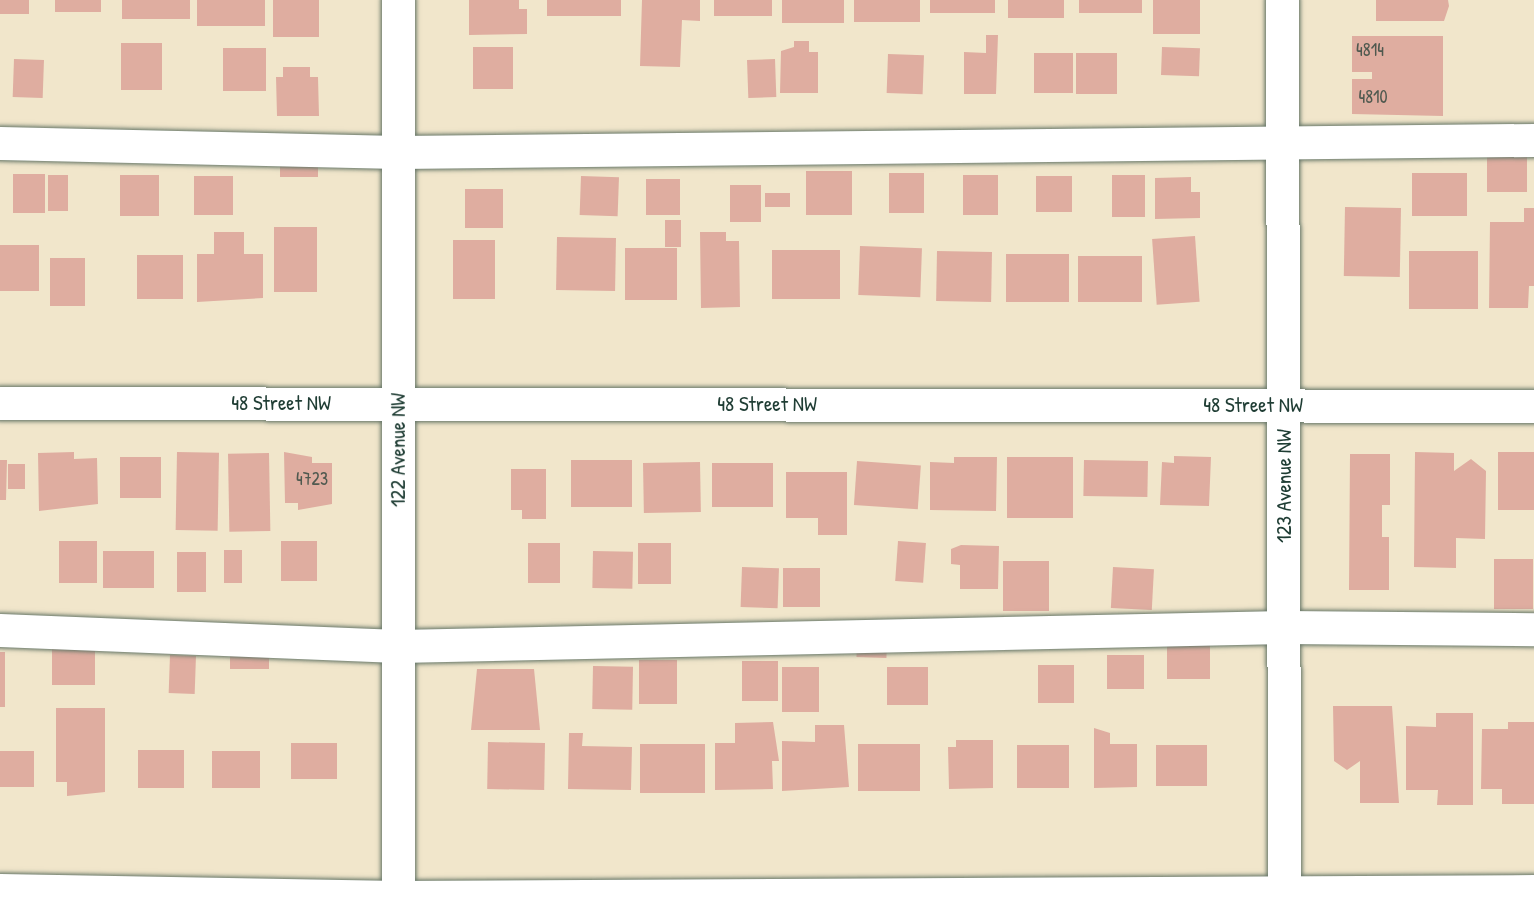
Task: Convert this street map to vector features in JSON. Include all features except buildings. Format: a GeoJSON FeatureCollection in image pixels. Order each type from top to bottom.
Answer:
{"type":"FeatureCollection","features":[{"type":"Feature","properties":{"kind":"street","name":"122 Avenue NW"},"geometry":{"type":"LineString","coordinates":[[398,0],[398,899]]}},
{"type":"Feature","properties":{"kind":"street","name":"123 Avenue NW"},"geometry":{"type":"LineString","coordinates":[[1282,0],[1284,898]]}},
{"type":"Feature","properties":{"kind":"street"},"geometry":{"type":"LineString","coordinates":[[0,143],[398,152],[1284,140],[1534,140]]}},
{"type":"Feature","properties":{"kind":"street","name":"48 Street NW"},"geometry":{"type":"LineString","coordinates":[[0,403],[1534,405]]}},
{"type":"Feature","properties":{"kind":"street"},"geometry":{"type":"LineString","coordinates":[[0,630],[398,646],[1284,627],[1534,629]]}},
{"type":"Feature","properties":{"kind":"street"},"geometry":{"type":"LineString","coordinates":[[0,891],[398,899],[1284,898],[1534,891]]}}]}
